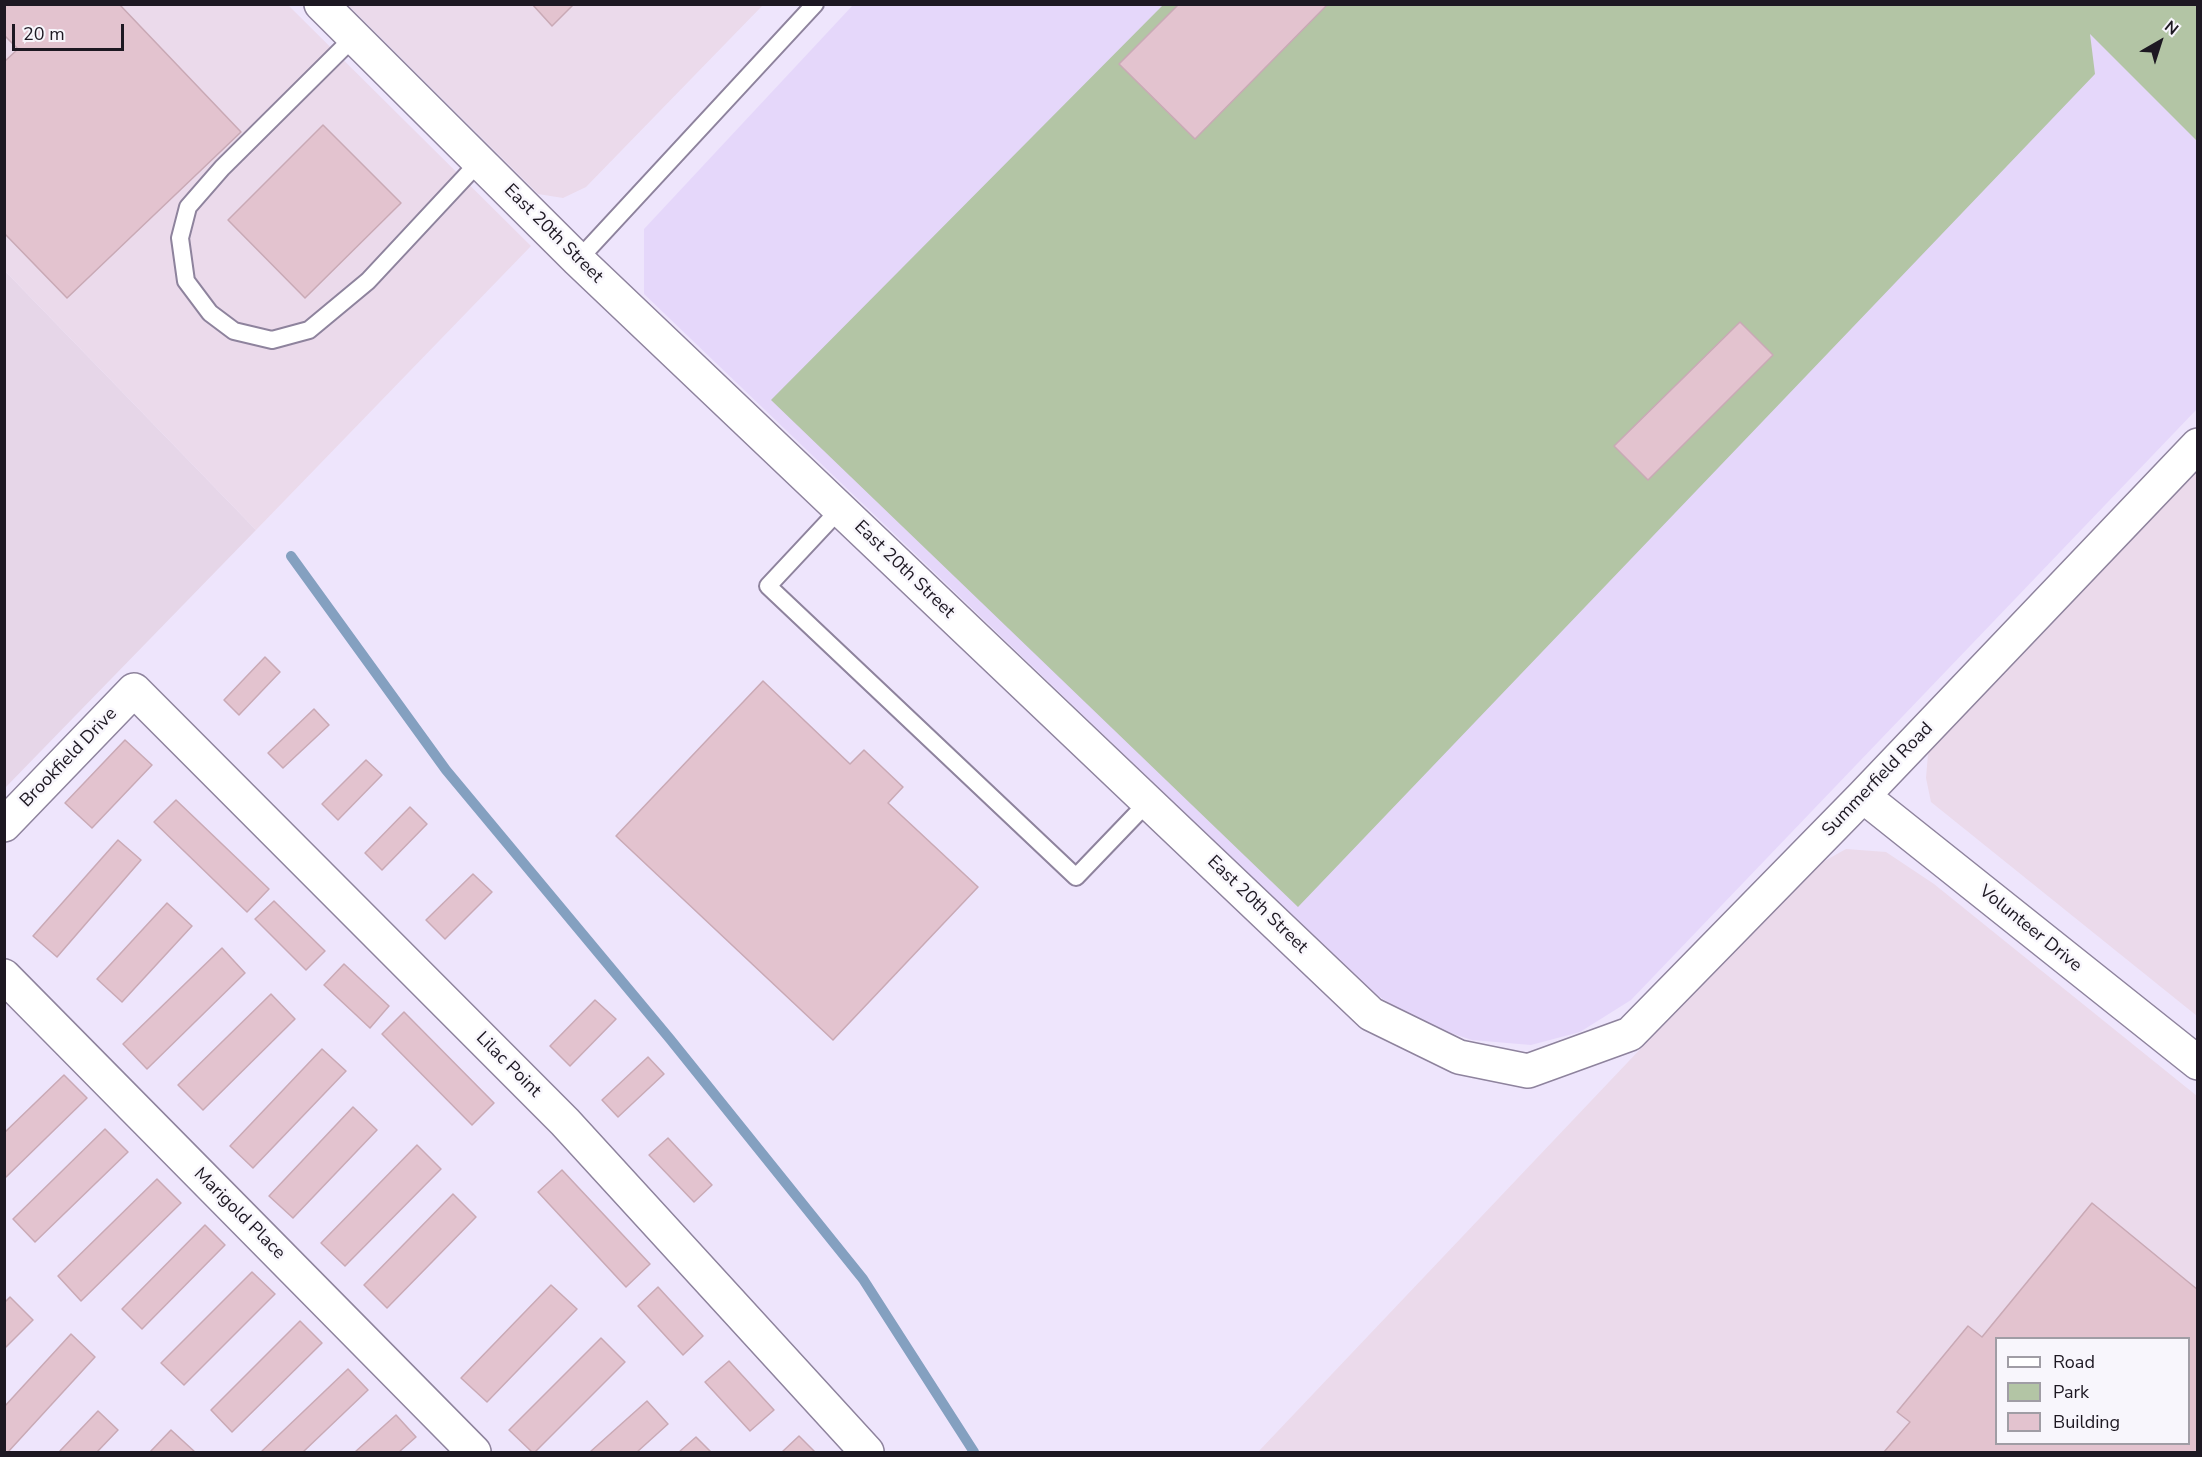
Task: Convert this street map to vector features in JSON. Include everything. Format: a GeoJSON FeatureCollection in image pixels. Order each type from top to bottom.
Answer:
{"type":"FeatureCollection","features":[{"type":"Feature","properties":{"kind":"street","name":"East 20th Street"},"geometry":{"type":"LineString","coordinates":[[321,4],[578,260],[1371,1014],[1459,1057],[1528,1071]]}},
{"type":"Feature","properties":{"kind":"street","name":"Summerfield Road"},"geometry":{"type":"LineString","coordinates":[[1528,1071],[1630,1034],[1863,796],[2198,445]]}},
{"type":"Feature","properties":{"kind":"street","name":"Brookfield Drive"},"geometry":{"type":"LineString","coordinates":[[4,825],[135,690]]}},
{"type":"Feature","properties":{"kind":"street","name":"Lilac Point"},"geometry":{"type":"LineString","coordinates":[[135,690],[565,1122],[867,1452]]}},
{"type":"Feature","properties":{"kind":"street","name":"Volunteer Drive"},"geometry":{"type":"LineString","coordinates":[[1863,796],[2198,1063]]}},
{"type":"Feature","properties":{"kind":"street","name":"Marigold Place"},"geometry":{"type":"LineString","coordinates":[[4,976],[474,1452]]}},
{"type":"Feature","properties":{"kind":"lane"},"geometry":{"type":"LineString","coordinates":[[578,260],[815,4]]}},
{"type":"Feature","properties":{"kind":"lane"},"geometry":{"type":"LineString","coordinates":[[354,37],[222,168],[188,207],[180,238],[186,281],[210,313],[234,331],[272,340],[309,330],[368,281],[479,162]]}},
{"type":"Feature","properties":{"kind":"lane"},"geometry":{"type":"LineString","coordinates":[[840,509],[768,586],[1076,878],[1148,802]]}},
{"type":"Feature","properties":{"kind":"shaded area"},"geometry":{"type":"Polygon","coordinates":[[[5,4],[288,5],[531,246],[256,530],[5,271],[5,4]]]}},
{"type":"Feature","properties":{"kind":"shaded area"},"geometry":{"type":"Polygon","coordinates":[[[348,5],[763,5],[586,187],[563,198],[538,194],[348,5]]]}},
{"type":"Feature","properties":{"kind":"shaded area"},"geometry":{"type":"Polygon","coordinates":[[[853,5],[2197,5],[2197,409],[1631,1000],[1580,1032],[1531,1045],[1472,1040],[1426,1025],[1373,993],[644,294],[644,229],[853,5]]]}},
{"type":"Feature","properties":{"kind":"shaded area"},"geometry":{"type":"Polygon","coordinates":[[[5,271],[256,530],[5,788],[5,271]]]}},
{"type":"Feature","properties":{"kind":"shaded area"},"geometry":{"type":"Polygon","coordinates":[[[2197,469],[2197,1016],[1931,802],[1926,778],[1928,754],[1940,730],[2197,469]]]}},
{"type":"Feature","properties":{"kind":"shaded area"},"geometry":{"type":"Polygon","coordinates":[[[1846,849],[1886,852],[1934,884],[2197,1096],[2197,1452],[1258,1452],[1812,868],[1846,849]]]}},
{"type":"Feature","properties":{"kind":"green space"},"geometry":{"type":"Polygon","coordinates":[[[1163,5],[2197,5],[2197,141],[2090,34],[2095,74],[1298,907],[771,400],[1163,5]]]}},
{"type":"Feature","properties":{"kind":"building"},"geometry":{"type":"Polygon","coordinates":[[[4,4],[119,4],[241,132],[67,298],[4,233],[4,62],[18,49],[4,35],[4,4]]]}},
{"type":"Feature","properties":{"kind":"building"},"geometry":{"type":"Polygon","coordinates":[[[532,4],[574,4],[552,26],[532,4]]]}},
{"type":"Feature","properties":{"kind":"building"},"geometry":{"type":"Polygon","coordinates":[[[1179,4],[1328,4],[1195,139],[1119,64],[1179,4]]]}},
{"type":"Feature","properties":{"kind":"building"},"geometry":{"type":"Polygon","coordinates":[[[323,125],[401,203],[305,298],[228,220],[323,125]]]}},
{"type":"Feature","properties":{"kind":"building"},"geometry":{"type":"Polygon","coordinates":[[[1740,322],[1773,355],[1648,480],[1614,446],[1740,322]]]}},
{"type":"Feature","properties":{"kind":"building"},"geometry":{"type":"Polygon","coordinates":[[[265,657],[280,672],[239,715],[224,700],[265,657]]]}},
{"type":"Feature","properties":{"kind":"building"},"geometry":{"type":"Polygon","coordinates":[[[763,681],[850,764],[864,750],[903,787],[888,803],[978,887],[833,1040],[616,836],[763,681]]]}},
{"type":"Feature","properties":{"kind":"building"},"geometry":{"type":"Polygon","coordinates":[[[314,709],[329,725],[283,768],[268,753],[314,709]]]}},
{"type":"Feature","properties":{"kind":"building"},"geometry":{"type":"Polygon","coordinates":[[[125,740],[152,765],[92,828],[65,803],[125,740]]]}},
{"type":"Feature","properties":{"kind":"building"},"geometry":{"type":"Polygon","coordinates":[[[366,760],[382,775],[338,820],[322,804],[366,760]]]}},
{"type":"Feature","properties":{"kind":"building"},"geometry":{"type":"Polygon","coordinates":[[[176,800],[269,889],[247,912],[154,822],[176,800]]]}},
{"type":"Feature","properties":{"kind":"building"},"geometry":{"type":"Polygon","coordinates":[[[410,807],[427,824],[382,870],[365,853],[410,807]]]}},
{"type":"Feature","properties":{"kind":"building"},"geometry":{"type":"Polygon","coordinates":[[[118,840],[141,860],[57,957],[33,936],[118,840]]]}},
{"type":"Feature","properties":{"kind":"building"},"geometry":{"type":"Polygon","coordinates":[[[473,874],[492,892],[445,939],[426,920],[473,874]]]}},
{"type":"Feature","properties":{"kind":"building"},"geometry":{"type":"Polygon","coordinates":[[[274,901],[325,951],[306,970],[255,919],[274,901]]]}},
{"type":"Feature","properties":{"kind":"building"},"geometry":{"type":"Polygon","coordinates":[[[167,903],[192,926],[122,1002],[97,979],[167,903]]]}},
{"type":"Feature","properties":{"kind":"building"},"geometry":{"type":"Polygon","coordinates":[[[222,948],[245,973],[147,1069],[123,1044],[222,948]]]}},
{"type":"Feature","properties":{"kind":"building"},"geometry":{"type":"Polygon","coordinates":[[[344,964],[389,1006],[370,1028],[324,985],[344,964]]]}},
{"type":"Feature","properties":{"kind":"building"},"geometry":{"type":"Polygon","coordinates":[[[271,994],[295,1019],[203,1110],[178,1085],[271,994]]]}},
{"type":"Feature","properties":{"kind":"building"},"geometry":{"type":"Polygon","coordinates":[[[595,1000],[616,1019],[570,1066],[550,1046],[595,1000]]]}},
{"type":"Feature","properties":{"kind":"building"},"geometry":{"type":"Polygon","coordinates":[[[404,1012],[494,1103],[472,1125],[382,1034],[404,1012]]]}},
{"type":"Feature","properties":{"kind":"building"},"geometry":{"type":"Polygon","coordinates":[[[322,1049],[346,1071],[253,1168],[230,1146],[322,1049]]]}},
{"type":"Feature","properties":{"kind":"building"},"geometry":{"type":"Polygon","coordinates":[[[648,1057],[664,1074],[618,1117],[602,1100],[648,1057]]]}},
{"type":"Feature","properties":{"kind":"building"},"geometry":{"type":"Polygon","coordinates":[[[64,1075],[87,1098],[4,1179],[4,1133],[64,1075]]]}},
{"type":"Feature","properties":{"kind":"building"},"geometry":{"type":"Polygon","coordinates":[[[353,1107],[377,1130],[293,1218],[269,1196],[353,1107]]]}},
{"type":"Feature","properties":{"kind":"building"},"geometry":{"type":"Polygon","coordinates":[[[105,1129],[128,1152],[35,1242],[13,1219],[105,1129]]]}},
{"type":"Feature","properties":{"kind":"building"},"geometry":{"type":"Polygon","coordinates":[[[668,1138],[712,1185],[694,1202],[649,1155],[668,1138]]]}},
{"type":"Feature","properties":{"kind":"building"},"geometry":{"type":"Polygon","coordinates":[[[417,1145],[441,1169],[345,1266],[321,1243],[417,1145]]]}},
{"type":"Feature","properties":{"kind":"building"},"geometry":{"type":"Polygon","coordinates":[[[562,1170],[650,1264],[626,1287],[538,1192],[562,1170]]]}},
{"type":"Feature","properties":{"kind":"building"},"geometry":{"type":"Polygon","coordinates":[[[157,1179],[181,1203],[81,1301],[58,1276],[157,1179]]]}},
{"type":"Feature","properties":{"kind":"building"},"geometry":{"type":"Polygon","coordinates":[[[453,1194],[476,1217],[387,1308],[364,1285],[453,1194]]]}},
{"type":"Feature","properties":{"kind":"building"},"geometry":{"type":"Polygon","coordinates":[[[2092,1203],[2198,1290],[2198,1452],[1884,1452],[1910,1422],[1897,1412],[1968,1326],[1982,1337],[2092,1203]]]}},
{"type":"Feature","properties":{"kind":"building"},"geometry":{"type":"Polygon","coordinates":[[[205,1225],[225,1245],[142,1329],[122,1309],[205,1225]]]}},
{"type":"Feature","properties":{"kind":"building"},"geometry":{"type":"Polygon","coordinates":[[[252,1272],[275,1294],[184,1385],[161,1363],[252,1272]]]}},
{"type":"Feature","properties":{"kind":"building"},"geometry":{"type":"Polygon","coordinates":[[[551,1285],[577,1309],[487,1402],[461,1378],[551,1285]]]}},
{"type":"Feature","properties":{"kind":"building"},"geometry":{"type":"Polygon","coordinates":[[[658,1287],[703,1336],[683,1355],[638,1306],[658,1287]]]}},
{"type":"Feature","properties":{"kind":"building"},"geometry":{"type":"Polygon","coordinates":[[[10,1297],[33,1320],[4,1349],[4,1303],[10,1297]]]}},
{"type":"Feature","properties":{"kind":"building"},"geometry":{"type":"Polygon","coordinates":[[[300,1321],[322,1343],[232,1432],[211,1410],[300,1321]]]}},
{"type":"Feature","properties":{"kind":"building"},"geometry":{"type":"Polygon","coordinates":[[[71,1334],[95,1357],[8,1452],[4,1452],[4,1407],[71,1334]]]}},
{"type":"Feature","properties":{"kind":"building"},"geometry":{"type":"Polygon","coordinates":[[[601,1338],[625,1362],[535,1452],[532,1452],[509,1430],[601,1338]]]}},
{"type":"Feature","properties":{"kind":"building"},"geometry":{"type":"Polygon","coordinates":[[[729,1361],[774,1410],[750,1431],[705,1382],[729,1361]]]}},
{"type":"Feature","properties":{"kind":"building"},"geometry":{"type":"Polygon","coordinates":[[[348,1369],[368,1390],[303,1452],[261,1452],[348,1369]]]}},
{"type":"Feature","properties":{"kind":"building"},"geometry":{"type":"Polygon","coordinates":[[[647,1401],[668,1424],[637,1452],[590,1452],[647,1401]]]}},
{"type":"Feature","properties":{"kind":"building"},"geometry":{"type":"Polygon","coordinates":[[[98,1411],[118,1430],[97,1452],[59,1452],[98,1411]]]}},
{"type":"Feature","properties":{"kind":"building"},"geometry":{"type":"Polygon","coordinates":[[[396,1415],[416,1437],[399,1452],[355,1452],[396,1415]]]}},
{"type":"Feature","properties":{"kind":"building"},"geometry":{"type":"Polygon","coordinates":[[[171,1430],[195,1452],[150,1452],[171,1430]]]}},
{"type":"Feature","properties":{"kind":"building"},"geometry":{"type":"Polygon","coordinates":[[[799,1436],[815,1452],[782,1452],[799,1436]]]}},
{"type":"Feature","properties":{"kind":"building"},"geometry":{"type":"Polygon","coordinates":[[[696,1437],[711,1452],[679,1452],[696,1437]]]}},
{"type":"Feature","properties":{"kind":"waterway"},"geometry":{"type":"LineString","coordinates":[[291,556],[446,770],[670,1039],[863,1279],[974,1452]]}}]}
